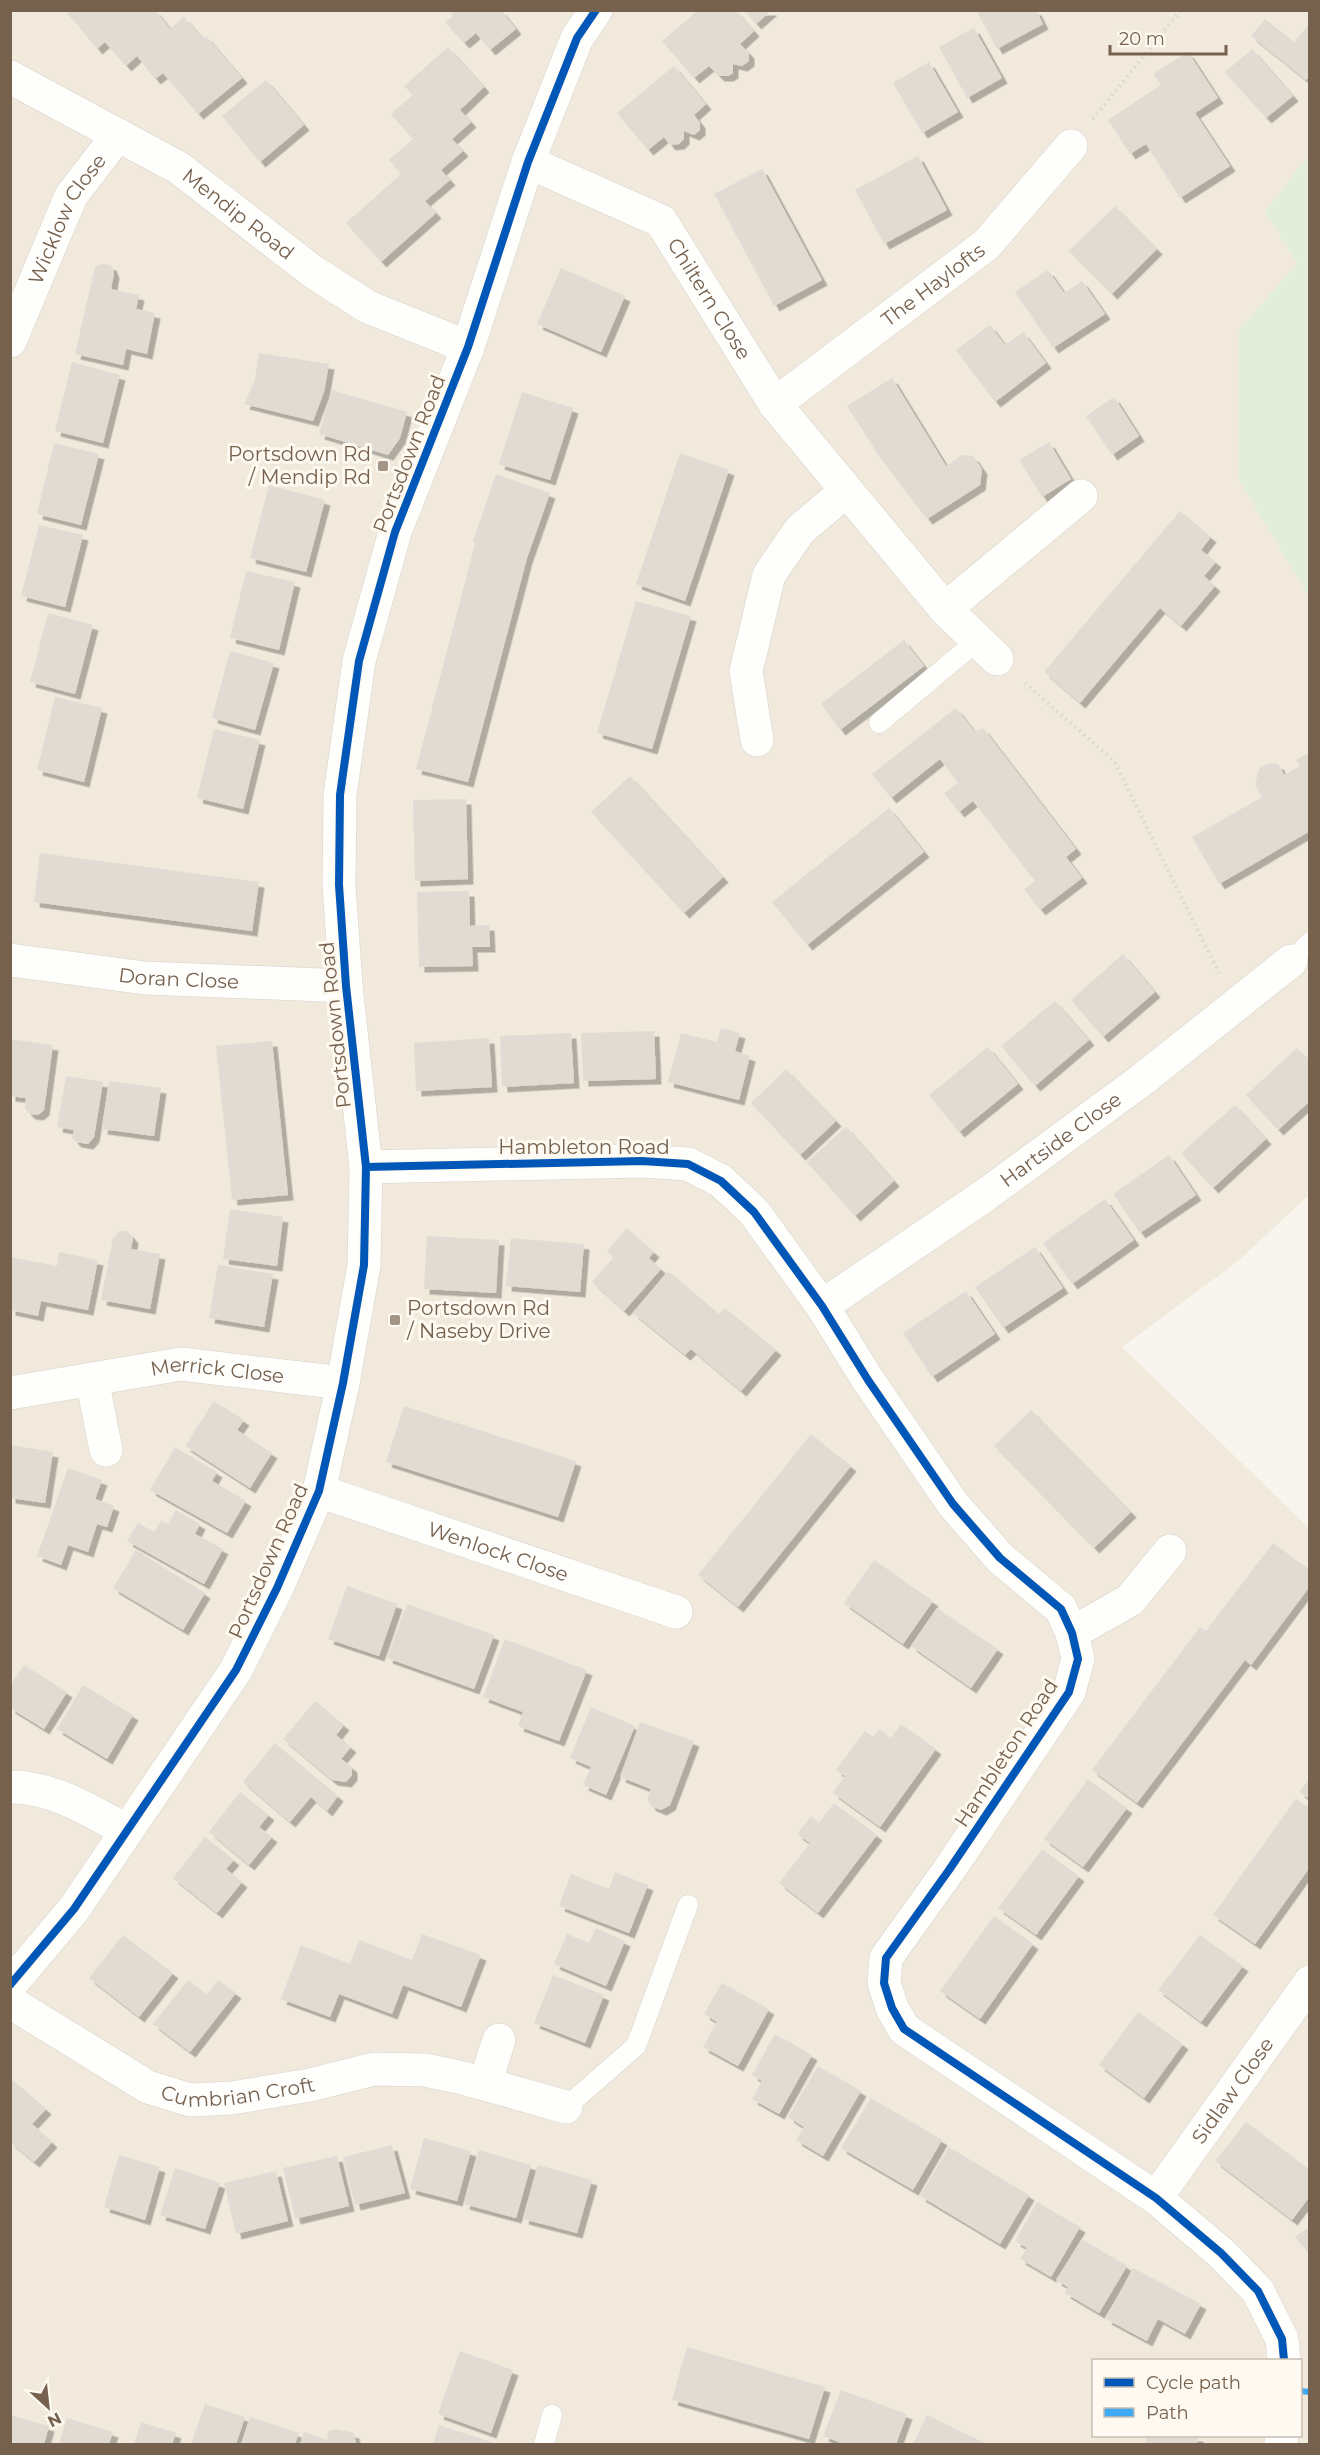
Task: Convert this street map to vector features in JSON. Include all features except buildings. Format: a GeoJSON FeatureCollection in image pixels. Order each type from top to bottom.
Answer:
{"type":"FeatureCollection","features":[{"type":"Feature","properties":{"kind":"street","name":"Portsdown Road"},"geometry":{"type":"LineString","coordinates":[[10,1985],[74,1910],[236,1670],[277,1588],[319,1491],[343,1383],[364,1265],[366,1167],[346,986],[339,885],[340,795],[359,661],[395,532],[468,346],[528,162],[577,38],[596,10]]}},
{"type":"Feature","properties":{"kind":"street","name":"Mendip Road"},"geometry":{"type":"LineString","coordinates":[[10,77],[179,168],[312,271],[368,307],[468,346]]}},
{"type":"Feature","properties":{"kind":"street","name":"Wicklow Close"},"geometry":{"type":"LineString","coordinates":[[10,341],[71,196],[118,135]]}},
{"type":"Feature","properties":{"kind":"street","name":"The Haylofts"},"geometry":{"type":"LineString","coordinates":[[775,404],[987,244],[1071,146]]}},
{"type":"Feature","properties":{"kind":"street","name":"Chiltern Close"},"geometry":{"type":"LineString","coordinates":[[528,162],[662,221],[775,404],[945,609],[988,649]]}},
{"type":"Feature","properties":{"kind":"street"},"geometry":{"type":"LineString","coordinates":[[758,740],[746,671],[769,575],[800,530],[846,490]]}},
{"type":"Feature","properties":{"kind":"street"},"geometry":{"type":"LineString","coordinates":[[945,609],[1081,496]]}},
{"type":"Feature","properties":{"kind":"street","name":"Hartside Close"},"geometry":{"type":"LineString","coordinates":[[822,1306],[984,1196],[1143,1079],[1300,951]]}},
{"type":"Feature","properties":{"kind":"street","name":"Doran Close"},"geometry":{"type":"LineString","coordinates":[[10,960],[145,978],[346,986]]}},
{"type":"Feature","properties":{"kind":"street","name":"Hambleton Road"},"geometry":{"type":"LineString","coordinates":[[366,1167],[631,1161],[688,1164],[721,1181],[754,1212],[822,1306],[868,1380],[953,1504],[1000,1558],[1061,1609],[1072,1633],[1078,1659],[1069,1692],[950,1870],[886,1958],[884,1983],[892,2008],[904,2029],[1156,2198],[1221,2253],[1258,2291],[1282,2339],[1284,2359]]}},
{"type":"Feature","properties":{"kind":"street","name":"Merrick Close"},"geometry":{"type":"LineString","coordinates":[[10,1393],[181,1364],[343,1383]]}},
{"type":"Feature","properties":{"kind":"street"},"geometry":{"type":"LineString","coordinates":[[92,1379],[106,1450]]}},
{"type":"Feature","properties":{"kind":"street","name":"Wenlock Close"},"geometry":{"type":"LineString","coordinates":[[319,1491],[676,1612]]}},
{"type":"Feature","properties":{"kind":"street"},"geometry":{"type":"LineString","coordinates":[[1072,1633],[1130,1600],[1170,1551]]}},
{"type":"Feature","properties":{"kind":"street"},"geometry":{"type":"LineString","coordinates":[[10,1787],[20,1787],[70,1800],[128,1831]]}},
{"type":"Feature","properties":{"kind":"street","name":"Sidlaw Close"},"geometry":{"type":"LineString","coordinates":[[1156,2198],[1310,1982]]}},
{"type":"Feature","properties":{"kind":"street","name":"Cumbrian Croft"},"geometry":{"type":"LineString","coordinates":[[10,2002],[148,2087],[189,2100],[232,2098],[310,2085],[374,2069],[425,2070],[566,2107]]}},
{"type":"Feature","properties":{"kind":"street"},"geometry":{"type":"LineString","coordinates":[[485,2084],[500,2040]]}},
{"type":"Feature","properties":{"kind":"lane"},"geometry":{"type":"LineString","coordinates":[[879,723],[988,649]]}},
{"type":"Feature","properties":{"kind":"lane"},"geometry":{"type":"LineString","coordinates":[[566,2107],[636,2046],[688,1905]]}},
{"type":"Feature","properties":{"kind":"lane"},"geometry":{"type":"LineString","coordinates":[[544,2445],[552,2415]]}},
{"type":"Feature","properties":{"kind":"path"},"geometry":{"type":"LineString","coordinates":[[1071,146],[1181,10]]}},
{"type":"Feature","properties":{"kind":"path"},"geometry":{"type":"LineString","coordinates":[[988,649],[1114,761],[1235,1006]]}},
{"type":"Feature","properties":{"kind":"shaded area"},"geometry":{"type":"Polygon","coordinates":[[[11,11],[1309,11],[1309,155],[1265,212],[1297,263],[1239,330],[1239,480],[1309,597],[1309,1195],[1237,1262],[1122,1347],[1309,1528],[1309,2444],[11,2444],[11,11]]]}},
{"type":"Feature","properties":{"kind":"green space"},"geometry":{"type":"Polygon","coordinates":[[[1309,155],[1309,597],[1239,480],[1239,330],[1297,263],[1265,212],[1309,155]]]}},
{"type":"Feature","properties":{"kind":"marked path"},"geometry":{"type":"LineString","coordinates":[[1302,2391],[1310,2392]]}},
{"type":"Feature","properties":{"kind":"cycle path"},"geometry":{"type":"LineString","coordinates":[[10,1985],[74,1909],[236,1670],[277,1588],[319,1491],[343,1383],[364,1265],[366,1167],[346,986],[339,885],[340,795],[359,661],[395,532],[468,347],[528,162],[577,38],[596,10]]}},
{"type":"Feature","properties":{"kind":"cycle path"},"geometry":{"type":"LineString","coordinates":[[366,1167],[642,1161],[688,1164],[721,1181],[754,1212],[822,1306],[868,1380],[953,1504],[1000,1558],[1061,1609],[1072,1633],[1078,1659],[1069,1692],[949,1870],[886,1958],[884,1983],[892,2008],[904,2029],[1156,2198],[1221,2253],[1258,2291],[1282,2339],[1284,2359]]}},
{"type":"Feature","properties":{"kind":"place","name":"Portsdown Rd / Mendip Rd"},"geometry":{"type":"Point","coordinates":[383,466]}},
{"type":"Feature","properties":{"kind":"place","name":"Portsdown Rd / Naseby Drive"},"geometry":{"type":"Point","coordinates":[395,1320]}}]}
